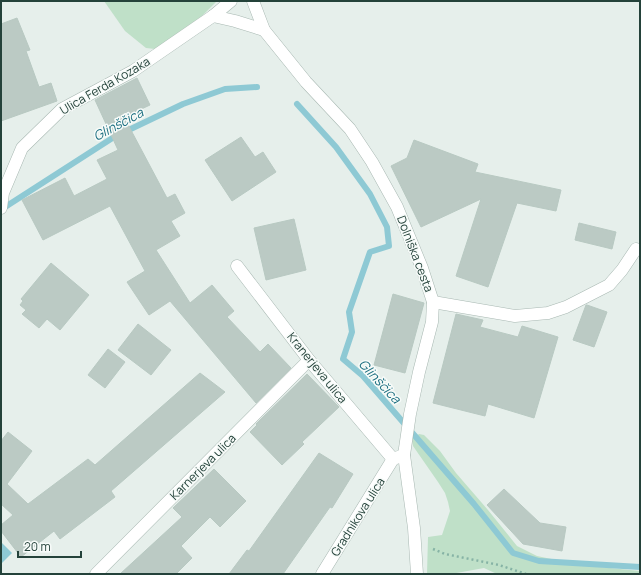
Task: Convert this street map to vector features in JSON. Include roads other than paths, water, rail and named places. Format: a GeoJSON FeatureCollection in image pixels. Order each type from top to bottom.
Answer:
{"type":"FeatureCollection","features":[{"type":"Feature","properties":{"kind":"street","name":"Ulica Ferda Kozaka"},"geometry":{"type":"LineString","coordinates":[[1,208],[3,193],[22,148],[62,109],[133,71],[213,16],[231,1]]}},
{"type":"Feature","properties":{"kind":"street","name":"Dolniška cesta"},"geometry":{"type":"LineString","coordinates":[[253,1],[264,30],[306,82],[350,130],[372,162],[397,207],[422,268],[433,302],[432,322],[419,372],[405,440],[399,457],[414,528],[417,574]]}},
{"type":"Feature","properties":{"kind":"street"},"geometry":{"type":"LineString","coordinates":[[213,16],[264,30]]}},
{"type":"Feature","properties":{"kind":"street"},"geometry":{"type":"LineString","coordinates":[[433,302],[515,316],[548,313],[566,307],[609,285],[622,270],[636,249]]}},
{"type":"Feature","properties":{"kind":"street","name":"Kranerjeva ulica"},"geometry":{"type":"LineString","coordinates":[[237,266],[309,360],[399,457]]}},
{"type":"Feature","properties":{"kind":"street","name":"Karnerjeva ulica"},"geometry":{"type":"LineString","coordinates":[[96,574],[309,360]]}},
{"type":"Feature","properties":{"kind":"street","name":"Gradnikova ulica"},"geometry":{"type":"LineString","coordinates":[[322,574],[399,457]]}},
{"type":"Feature","properties":{"kind":"water"},"geometry":{"type":"Polygon","coordinates":[[[1,542],[12,553],[2,563],[1,562],[1,542]]]}},
{"type":"Feature","properties":{"kind":"waterway","name":"Glinščica"},"geometry":{"type":"LineString","coordinates":[[2,209],[114,137],[183,104],[225,89],[257,87]]}},
{"type":"Feature","properties":{"kind":"waterway","name":"Glinščica"},"geometry":{"type":"LineString","coordinates":[[297,104],[336,147],[370,194],[387,227],[389,246],[370,252],[349,312],[352,332],[343,359],[363,376],[474,504],[513,553],[539,561],[640,567]]}}]}
